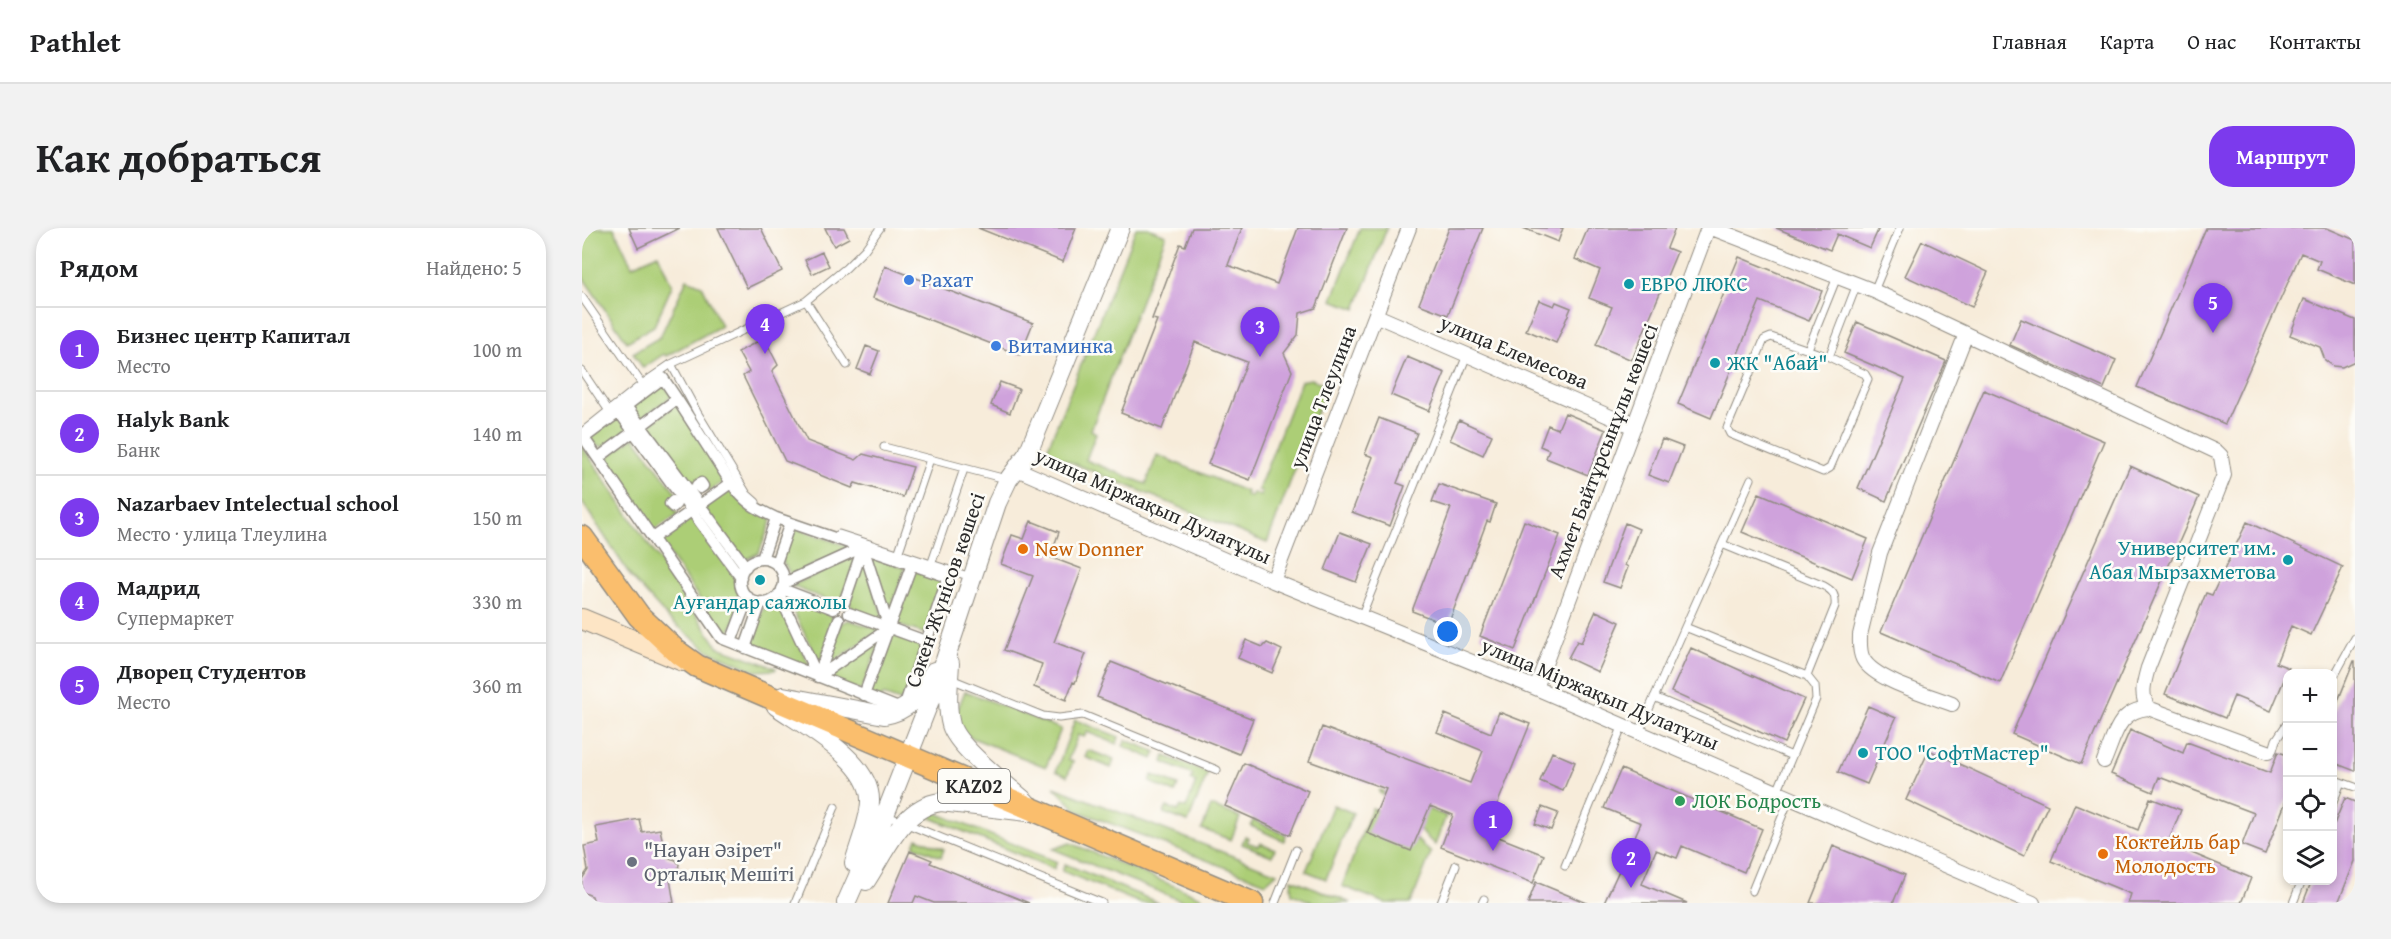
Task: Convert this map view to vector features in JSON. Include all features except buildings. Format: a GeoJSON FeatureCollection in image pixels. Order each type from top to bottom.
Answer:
{"type":"FeatureCollection","features":[{"type":"Feature","properties":{"kind":"highway","name":"KАZ02"},"geometry":{"type":"LineString","coordinates":[[582,537],[639,616],[676,651],[697,666],[1218,893],[1252,903]]}},
{"type":"Feature","properties":{"kind":"main road"},"geometry":{"type":"LineString","coordinates":[[583,622],[697,666]]}},
{"type":"Feature","properties":{"kind":"street","name":"Сәкен Жүнісов көшесі"},"geometry":{"type":"LineString","coordinates":[[950,647],[996,502],[1029,453],[1120,228]]}},
{"type":"Feature","properties":{"kind":"street","name":"улица Тлеулина"},"geometry":{"type":"LineString","coordinates":[[1273,581],[1409,228]]}},
{"type":"Feature","properties":{"kind":"street"},"geometry":{"type":"LineString","coordinates":[[1710,228],[1874,291],[2212,449],[2221,456],[2224,475],[2145,678],[2143,694],[2148,708]]}},
{"type":"Feature","properties":{"kind":"street","name":"Ахмет Байтұрсынұлы көшесі"},"geometry":{"type":"LineString","coordinates":[[1536,688],[1710,228]]}},
{"type":"Feature","properties":{"kind":"street","name":"улица Елемесова"},"geometry":{"type":"LineString","coordinates":[[1377,316],[1634,427]]}},
{"type":"Feature","properties":{"kind":"street"},"geometry":{"type":"LineString","coordinates":[[1952,704],[1874,671],[1863,660],[1860,635],[1880,553],[1966,334]]}},
{"type":"Feature","properties":{"kind":"street"},"geometry":{"type":"LineString","coordinates":[[663,378],[742,499],[752,507],[790,523],[864,545],[948,577],[928,642],[900,708],[721,638],[585,438],[618,410],[663,378]]}},
{"type":"Feature","properties":{"kind":"street"},"geometry":{"type":"LineString","coordinates":[[598,458],[676,399]]}},
{"type":"Feature","properties":{"kind":"street"},"geometry":{"type":"LineString","coordinates":[[618,410],[637,429],[734,559],[741,578],[741,586],[748,597],[768,602],[782,589],[864,545]]}},
{"type":"Feature","properties":{"kind":"street","name":"улица Міржақып Дулатұлы"},"geometry":{"type":"LineString","coordinates":[[1013,475],[1536,688],[2024,901]]}},
{"type":"Feature","properties":{"kind":"street"},"geometry":{"type":"LineString","coordinates":[[652,538],[731,483]]}},
{"type":"Feature","properties":{"kind":"street"},"geometry":{"type":"LineString","coordinates":[[687,496],[710,498]]}},
{"type":"Feature","properties":{"kind":"street"},"geometry":{"type":"LineString","coordinates":[[682,517],[687,496]]}},
{"type":"Feature","properties":{"kind":"street"},"geometry":{"type":"LineString","coordinates":[[762,559],[776,518]]}},
{"type":"Feature","properties":{"kind":"street"},"geometry":{"type":"LineString","coordinates":[[776,563],[790,523]]}},
{"type":"Feature","properties":{"kind":"street"},"geometry":{"type":"LineString","coordinates":[[769,540],[782,544]]}},
{"type":"Feature","properties":{"kind":"street"},"geometry":{"type":"LineString","coordinates":[[818,677],[864,545]]}},
{"type":"Feature","properties":{"kind":"street"},"geometry":{"type":"LineString","coordinates":[[864,545],[889,628]]}},
{"type":"Feature","properties":{"kind":"street"},"geometry":{"type":"LineString","coordinates":[[734,559],[746,567]]}},
{"type":"Feature","properties":{"kind":"street"},"geometry":{"type":"LineString","coordinates":[[741,578],[746,567],[755,560],[762,559],[776,563],[783,575],[782,589],[818,677]]}},
{"type":"Feature","properties":{"kind":"street"},"geometry":{"type":"LineString","coordinates":[[864,695],[912,564]]}},
{"type":"Feature","properties":{"kind":"street"},"geometry":{"type":"LineString","coordinates":[[782,589],[928,642]]}},
{"type":"Feature","properties":{"kind":"street"},"geometry":{"type":"LineString","coordinates":[[731,642],[748,597]]}},
{"type":"Feature","properties":{"kind":"street"},"geometry":{"type":"LineString","coordinates":[[745,648],[761,602]]}},
{"type":"Feature","properties":{"kind":"street"},"geometry":{"type":"LineString","coordinates":[[738,622],[752,627]]}},
{"type":"Feature","properties":{"kind":"street"},"geometry":{"type":"LineString","coordinates":[[818,677],[889,628]]}},
{"type":"Feature","properties":{"kind":"street"},"geometry":{"type":"LineString","coordinates":[[950,647],[945,677],[949,717],[957,738],[1038,814]]}},
{"type":"Feature","properties":{"kind":"street"},"geometry":{"type":"LineString","coordinates":[[752,690],[884,715],[916,698],[950,647]]}},
{"type":"Feature","properties":{"kind":"street","name":"Сәкен Жүнісов көшесі"},"geometry":{"type":"LineString","coordinates":[[847,903],[908,757],[945,677]]}},
{"type":"Feature","properties":{"kind":"street"},"geometry":{"type":"LineString","coordinates":[[752,690],[849,758],[867,783],[870,804],[847,903]]}},
{"type":"Feature","properties":{"kind":"street"},"geometry":{"type":"LineString","coordinates":[[2104,761],[2122,718],[2133,710],[2148,708],[2268,753]]}},
{"type":"Feature","properties":{"kind":"street"},"geometry":{"type":"LineString","coordinates":[[847,903],[904,822],[921,808],[941,802],[1038,814]]}},
{"type":"Feature","properties":{"kind":"lane"},"geometry":{"type":"LineString","coordinates":[[582,432],[618,410],[642,384],[671,364],[806,301],[866,249],[880,228]]}},
{"type":"Feature","properties":{"kind":"lane"},"geometry":{"type":"LineString","coordinates":[[1874,291],[1900,228]]}},
{"type":"Feature","properties":{"kind":"lane"},"geometry":{"type":"LineString","coordinates":[[1808,349],[1837,277]]}},
{"type":"Feature","properties":{"kind":"lane"},"geometry":{"type":"LineString","coordinates":[[1829,357],[1857,284]]}},
{"type":"Feature","properties":{"kind":"lane"},"geometry":{"type":"LineString","coordinates":[[582,297],[642,384]]}},
{"type":"Feature","properties":{"kind":"lane"},"geometry":{"type":"LineString","coordinates":[[806,301],[847,364]]}},
{"type":"Feature","properties":{"kind":"lane"},"geometry":{"type":"LineString","coordinates":[[1772,337],[1829,357],[1865,374],[1868,379],[1830,468],[1823,472],[1730,434],[1727,428],[1764,340],[1772,337]]}},
{"type":"Feature","properties":{"kind":"lane"},"geometry":{"type":"LineString","coordinates":[[1361,617],[1468,355]]}},
{"type":"Feature","properties":{"kind":"lane"},"geometry":{"type":"LineString","coordinates":[[671,364],[747,494],[757,504],[778,514],[864,545],[971,577]]}},
{"type":"Feature","properties":{"kind":"lane"},"geometry":{"type":"LineString","coordinates":[[582,370],[618,410]]}},
{"type":"Feature","properties":{"kind":"lane"},"geometry":{"type":"LineString","coordinates":[[884,447],[964,469],[1013,475]]}},
{"type":"Feature","properties":{"kind":"lane"},"geometry":{"type":"LineString","coordinates":[[898,554],[930,459]]}},
{"type":"Feature","properties":{"kind":"lane"},"geometry":{"type":"LineString","coordinates":[[931,565],[964,469]]}},
{"type":"Feature","properties":{"kind":"lane"},"geometry":{"type":"LineString","coordinates":[[1639,732],[1751,479]]}},
{"type":"Feature","properties":{"kind":"lane"},"geometry":{"type":"LineString","coordinates":[[1722,544],[1824,586],[1833,593],[1835,606],[1807,676]]}},
{"type":"Feature","properties":{"kind":"lane"},"geometry":{"type":"LineString","coordinates":[[1685,627],[1807,676],[1815,686],[1816,699],[1792,756],[1783,794],[1752,891]]}},
{"type":"Feature","properties":{"kind":"lane"},"geometry":{"type":"LineString","coordinates":[[2337,671],[2355,638]]}},
{"type":"Feature","properties":{"kind":"lane"},"geometry":{"type":"LineString","coordinates":[[945,677],[1043,716],[1059,718],[1083,715],[1217,770]]}},
{"type":"Feature","properties":{"kind":"lane"},"geometry":{"type":"LineString","coordinates":[[1654,698],[1792,756]]}},
{"type":"Feature","properties":{"kind":"lane"},"geometry":{"type":"LineString","coordinates":[[2268,753],[2273,750],[2276,740],[2287,723]]}},
{"type":"Feature","properties":{"kind":"lane"},"geometry":{"type":"LineString","coordinates":[[1565,866],[1623,725]]}},
{"type":"Feature","properties":{"kind":"lane"},"geometry":{"type":"LineString","coordinates":[[2337,780],[2355,787]]}},
{"type":"Feature","properties":{"kind":"lane"},"geometry":{"type":"LineString","coordinates":[[2337,794],[2342,782]]}},
{"type":"Feature","properties":{"kind":"lane"},"geometry":{"type":"LineString","coordinates":[[795,903],[835,807]]}},
{"type":"Feature","properties":{"kind":"lane"},"geometry":{"type":"LineString","coordinates":[[885,815],[1102,903]]}},
{"type":"Feature","properties":{"kind":"lane"},"geometry":{"type":"LineString","coordinates":[[1275,903],[1296,850]]}},
{"type":"Feature","properties":{"kind":"lane"},"geometry":{"type":"LineString","coordinates":[[1441,903],[1456,865]]}},
{"type":"Feature","properties":{"kind":"lane"},"geometry":{"type":"LineString","coordinates":[[2293,903],[2300,885]]}},
{"type":"Feature","properties":{"kind":"green space"},"geometry":{"type":"Polygon","coordinates":[[[582,228],[614,228],[632,266],[658,254],[672,286],[654,326],[627,342],[582,276],[582,228]]]}},
{"type":"Feature","properties":{"kind":"green space"},"geometry":{"type":"Polygon","coordinates":[[[1136,228],[1148,228],[1166,235],[1091,430],[1096,433],[1086,460],[1146,484],[1157,455],[1247,492],[1246,496],[1251,497],[1253,493],[1261,496],[1262,491],[1258,490],[1301,381],[1311,379],[1327,385],[1267,543],[1046,452],[1136,228]]]}},
{"type":"Feature","properties":{"kind":"green space"},"geometry":{"type":"Polygon","coordinates":[[[1360,228],[1387,228],[1356,309],[1332,300],[1360,228]]]}},
{"type":"Feature","properties":{"kind":"green space"},"geometry":{"type":"Polygon","coordinates":[[[687,279],[702,285],[721,326],[666,356],[664,354],[643,368],[633,353],[660,337],[687,279]]]}},
{"type":"Feature","properties":{"kind":"green space"},"geometry":{"type":"Polygon","coordinates":[[[662,381],[672,396],[639,420],[629,406],[662,381]]]}},
{"type":"Feature","properties":{"kind":"green space"},"geometry":{"type":"Polygon","coordinates":[[[677,404],[726,480],[708,492],[705,489],[691,490],[645,428],[677,404]]]}},
{"type":"Feature","properties":{"kind":"green space"},"geometry":{"type":"Polygon","coordinates":[[[617,415],[628,429],[604,447],[595,445],[589,437],[617,415]]]}},
{"type":"Feature","properties":{"kind":"green space"},"geometry":{"type":"Polygon","coordinates":[[[634,437],[680,498],[673,508],[678,514],[653,531],[608,465],[609,456],[634,437]]]}},
{"type":"Feature","properties":{"kind":"green space"},"geometry":{"type":"Polygon","coordinates":[[[582,446],[718,647],[776,668],[775,670],[756,671],[709,651],[669,619],[632,578],[582,502],[582,446]]]}},
{"type":"Feature","properties":{"kind":"green space"},"geometry":{"type":"Polygon","coordinates":[[[732,488],[772,519],[759,553],[744,560],[703,508],[732,488]]]}},
{"type":"Feature","properties":{"kind":"green space"},"geometry":{"type":"Polygon","coordinates":[[[692,517],[736,575],[736,587],[743,599],[727,639],[659,540],[692,517]]]}},
{"type":"Feature","properties":{"kind":"green space"},"geometry":{"type":"Polygon","coordinates":[[[792,527],[853,548],[791,575],[781,559],[792,527]]]}},
{"type":"Feature","properties":{"kind":"green space"},"geometry":{"type":"Polygon","coordinates":[[[867,554],[905,568],[889,615],[867,554]]]}},
{"type":"Feature","properties":{"kind":"green space"},"geometry":{"type":"Polygon","coordinates":[[[857,555],[842,599],[833,602],[791,586],[857,555]]]}},
{"type":"Feature","properties":{"kind":"green space"},"geometry":{"type":"Polygon","coordinates":[[[863,558],[884,620],[853,610],[849,601],[863,558]]]}},
{"type":"Feature","properties":{"kind":"green space"},"geometry":{"type":"Polygon","coordinates":[[[912,570],[944,580],[926,634],[894,624],[912,570]]]}},
{"type":"Feature","properties":{"kind":"green space"},"geometry":{"type":"Polygon","coordinates":[[[786,597],[829,612],[834,621],[820,664],[786,597]]]}},
{"type":"Feature","properties":{"kind":"green space"},"geometry":{"type":"Polygon","coordinates":[[[780,604],[813,673],[749,647],[763,609],[780,604]]]}},
{"type":"Feature","properties":{"kind":"green space"},"geometry":{"type":"Polygon","coordinates":[[[849,620],[880,630],[826,667],[841,623],[849,620]]]}},
{"type":"Feature","properties":{"kind":"green space"},"geometry":{"type":"Polygon","coordinates":[[[890,634],[923,646],[903,702],[883,695],[881,699],[868,694],[890,634]]]}},
{"type":"Feature","properties":{"kind":"green space"},"geometry":{"type":"Polygon","coordinates":[[[882,638],[861,691],[823,677],[882,638]]]}},
{"type":"Feature","properties":{"kind":"green space"},"geometry":{"type":"Polygon","coordinates":[[[965,691],[1061,729],[1046,767],[950,729],[965,691]]]}},
{"type":"Feature","properties":{"kind":"green space"},"geometry":{"type":"Polygon","coordinates":[[[1075,720],[1119,737],[1117,744],[1087,732],[1084,737],[1078,735],[1068,760],[1073,762],[1067,776],[1056,771],[1075,720]]]}},
{"type":"Feature","properties":{"kind":"green space"},"geometry":{"type":"Polygon","coordinates":[[[1126,740],[1156,752],[1153,759],[1123,746],[1126,740]]]}},
{"type":"Feature","properties":{"kind":"green space"},"geometry":{"type":"Polygon","coordinates":[[[1088,750],[1114,760],[1111,768],[1085,757],[1088,750]]]}},
{"type":"Feature","properties":{"kind":"green space"},"geometry":{"type":"Polygon","coordinates":[[[1165,756],[1208,773],[1188,822],[1164,813],[1167,807],[1178,811],[1181,806],[1186,808],[1196,782],[1191,780],[1193,775],[1163,762],[1165,756]]]}},
{"type":"Feature","properties":{"kind":"green space"},"geometry":{"type":"Polygon","coordinates":[[[1152,775],[1178,785],[1175,793],[1150,782],[1152,775]]]}},
{"type":"Feature","properties":{"kind":"green space"},"geometry":{"type":"Polygon","coordinates":[[[1054,787],[1277,873],[1266,883],[1078,811],[1054,787]]]}},
{"type":"Feature","properties":{"kind":"green space"},"geometry":{"type":"Polygon","coordinates":[[[1379,790],[1446,816],[1435,845],[1379,792],[1379,790]]]}},
{"type":"Feature","properties":{"kind":"green space"},"geometry":{"type":"Polygon","coordinates":[[[1333,805],[1353,813],[1326,879],[1306,871],[1333,805]]]}},
{"type":"Feature","properties":{"kind":"green space"},"geometry":{"type":"Polygon","coordinates":[[[1211,806],[1240,817],[1231,840],[1202,829],[1211,806]]]}},
{"type":"Feature","properties":{"kind":"green space"},"geometry":{"type":"Polygon","coordinates":[[[1372,808],[1389,814],[1431,853],[1411,903],[1385,903],[1342,886],[1372,808]]]}},
{"type":"Feature","properties":{"kind":"green space"},"geometry":{"type":"Polygon","coordinates":[[[934,812],[1057,862],[1054,869],[931,818],[934,812]]]}},
{"type":"Feature","properties":{"kind":"green space"},"geometry":{"type":"Polygon","coordinates":[[[1253,820],[1286,835],[1284,841],[1251,826],[1253,820]]]}},
{"type":"Feature","properties":{"kind":"green space"},"geometry":{"type":"Polygon","coordinates":[[[1245,836],[1249,838],[1247,842],[1258,846],[1260,843],[1275,849],[1272,856],[1242,844],[1245,836]]]}},
{"type":"Feature","properties":{"kind":"green space"},"geometry":{"type":"Polygon","coordinates":[[[917,838],[944,849],[941,857],[914,846],[917,838]]]}},
{"type":"Feature","properties":{"kind":"green space"},"geometry":{"type":"Polygon","coordinates":[[[1070,843],[1201,897],[1204,903],[1187,903],[1053,849],[1070,843]]]}},
{"type":"Feature","properties":{"kind":"green space"},"geometry":{"type":"Polygon","coordinates":[[[1065,864],[1159,903],[1140,903],[1062,871],[1065,864]]]}},
{"type":"Feature","properties":{"kind":"green space"},"geometry":{"type":"Polygon","coordinates":[[[1292,879],[1351,903],[1315,903],[1292,894],[1292,879]]]}},
{"type":"Feature","properties":{"kind":"place","name":"Рахат"},"geometry":{"type":"Point","coordinates":[909,280]}},
{"type":"Feature","properties":{"kind":"place","name":"ЕВРО ЛЮКС"},"geometry":{"type":"Point","coordinates":[1629,284]}},
{"type":"Feature","properties":{"kind":"place","name":"Дворец Студентов"},"geometry":{"type":"Point","coordinates":[2213,333]}},
{"type":"Feature","properties":{"kind":"place","name":"Витаминка"},"geometry":{"type":"Point","coordinates":[996,346]}},
{"type":"Feature","properties":{"kind":"place","name":"Мадрид"},"geometry":{"type":"Point","coordinates":[765,354]}},
{"type":"Feature","properties":{"kind":"place","name":"Nazarbaev Intelectual school"},"geometry":{"type":"Point","coordinates":[1260,357]}},
{"type":"Feature","properties":{"kind":"place","name":"ЖК \"Абай\""},"geometry":{"type":"Point","coordinates":[1715,363]}},
{"type":"Feature","properties":{"kind":"place","name":"New Donner"},"geometry":{"type":"Point","coordinates":[1023,549]}},
{"type":"Feature","properties":{"kind":"place","name":"Университет им. Абая Мырзахметова"},"geometry":{"type":"Point","coordinates":[2288,560]}},
{"type":"Feature","properties":{"kind":"place","name":"Ауғандар саяжолы"},"geometry":{"type":"Point","coordinates":[760,580]}},
{"type":"Feature","properties":{"kind":"place","name":"ТОО \"СофтМастер\""},"geometry":{"type":"Point","coordinates":[1863,753]}},
{"type":"Feature","properties":{"kind":"place","name":"ЛОК Бодрость"},"geometry":{"type":"Point","coordinates":[1680,801]}},
{"type":"Feature","properties":{"kind":"place","name":"Бизнес центр Капитал"},"geometry":{"type":"Point","coordinates":[1493,851]}},
{"type":"Feature","properties":{"kind":"place","name":"Коктейль бар Молодость"},"geometry":{"type":"Point","coordinates":[2103,854]}},
{"type":"Feature","properties":{"kind":"place","name":"\"Науан Әзірет\" Орталық Мешіті"},"geometry":{"type":"Point","coordinates":[632,862]}},
{"type":"Feature","properties":{"kind":"place","name":"Halyk Bank"},"geometry":{"type":"Point","coordinates":[1631,888]}}]}
